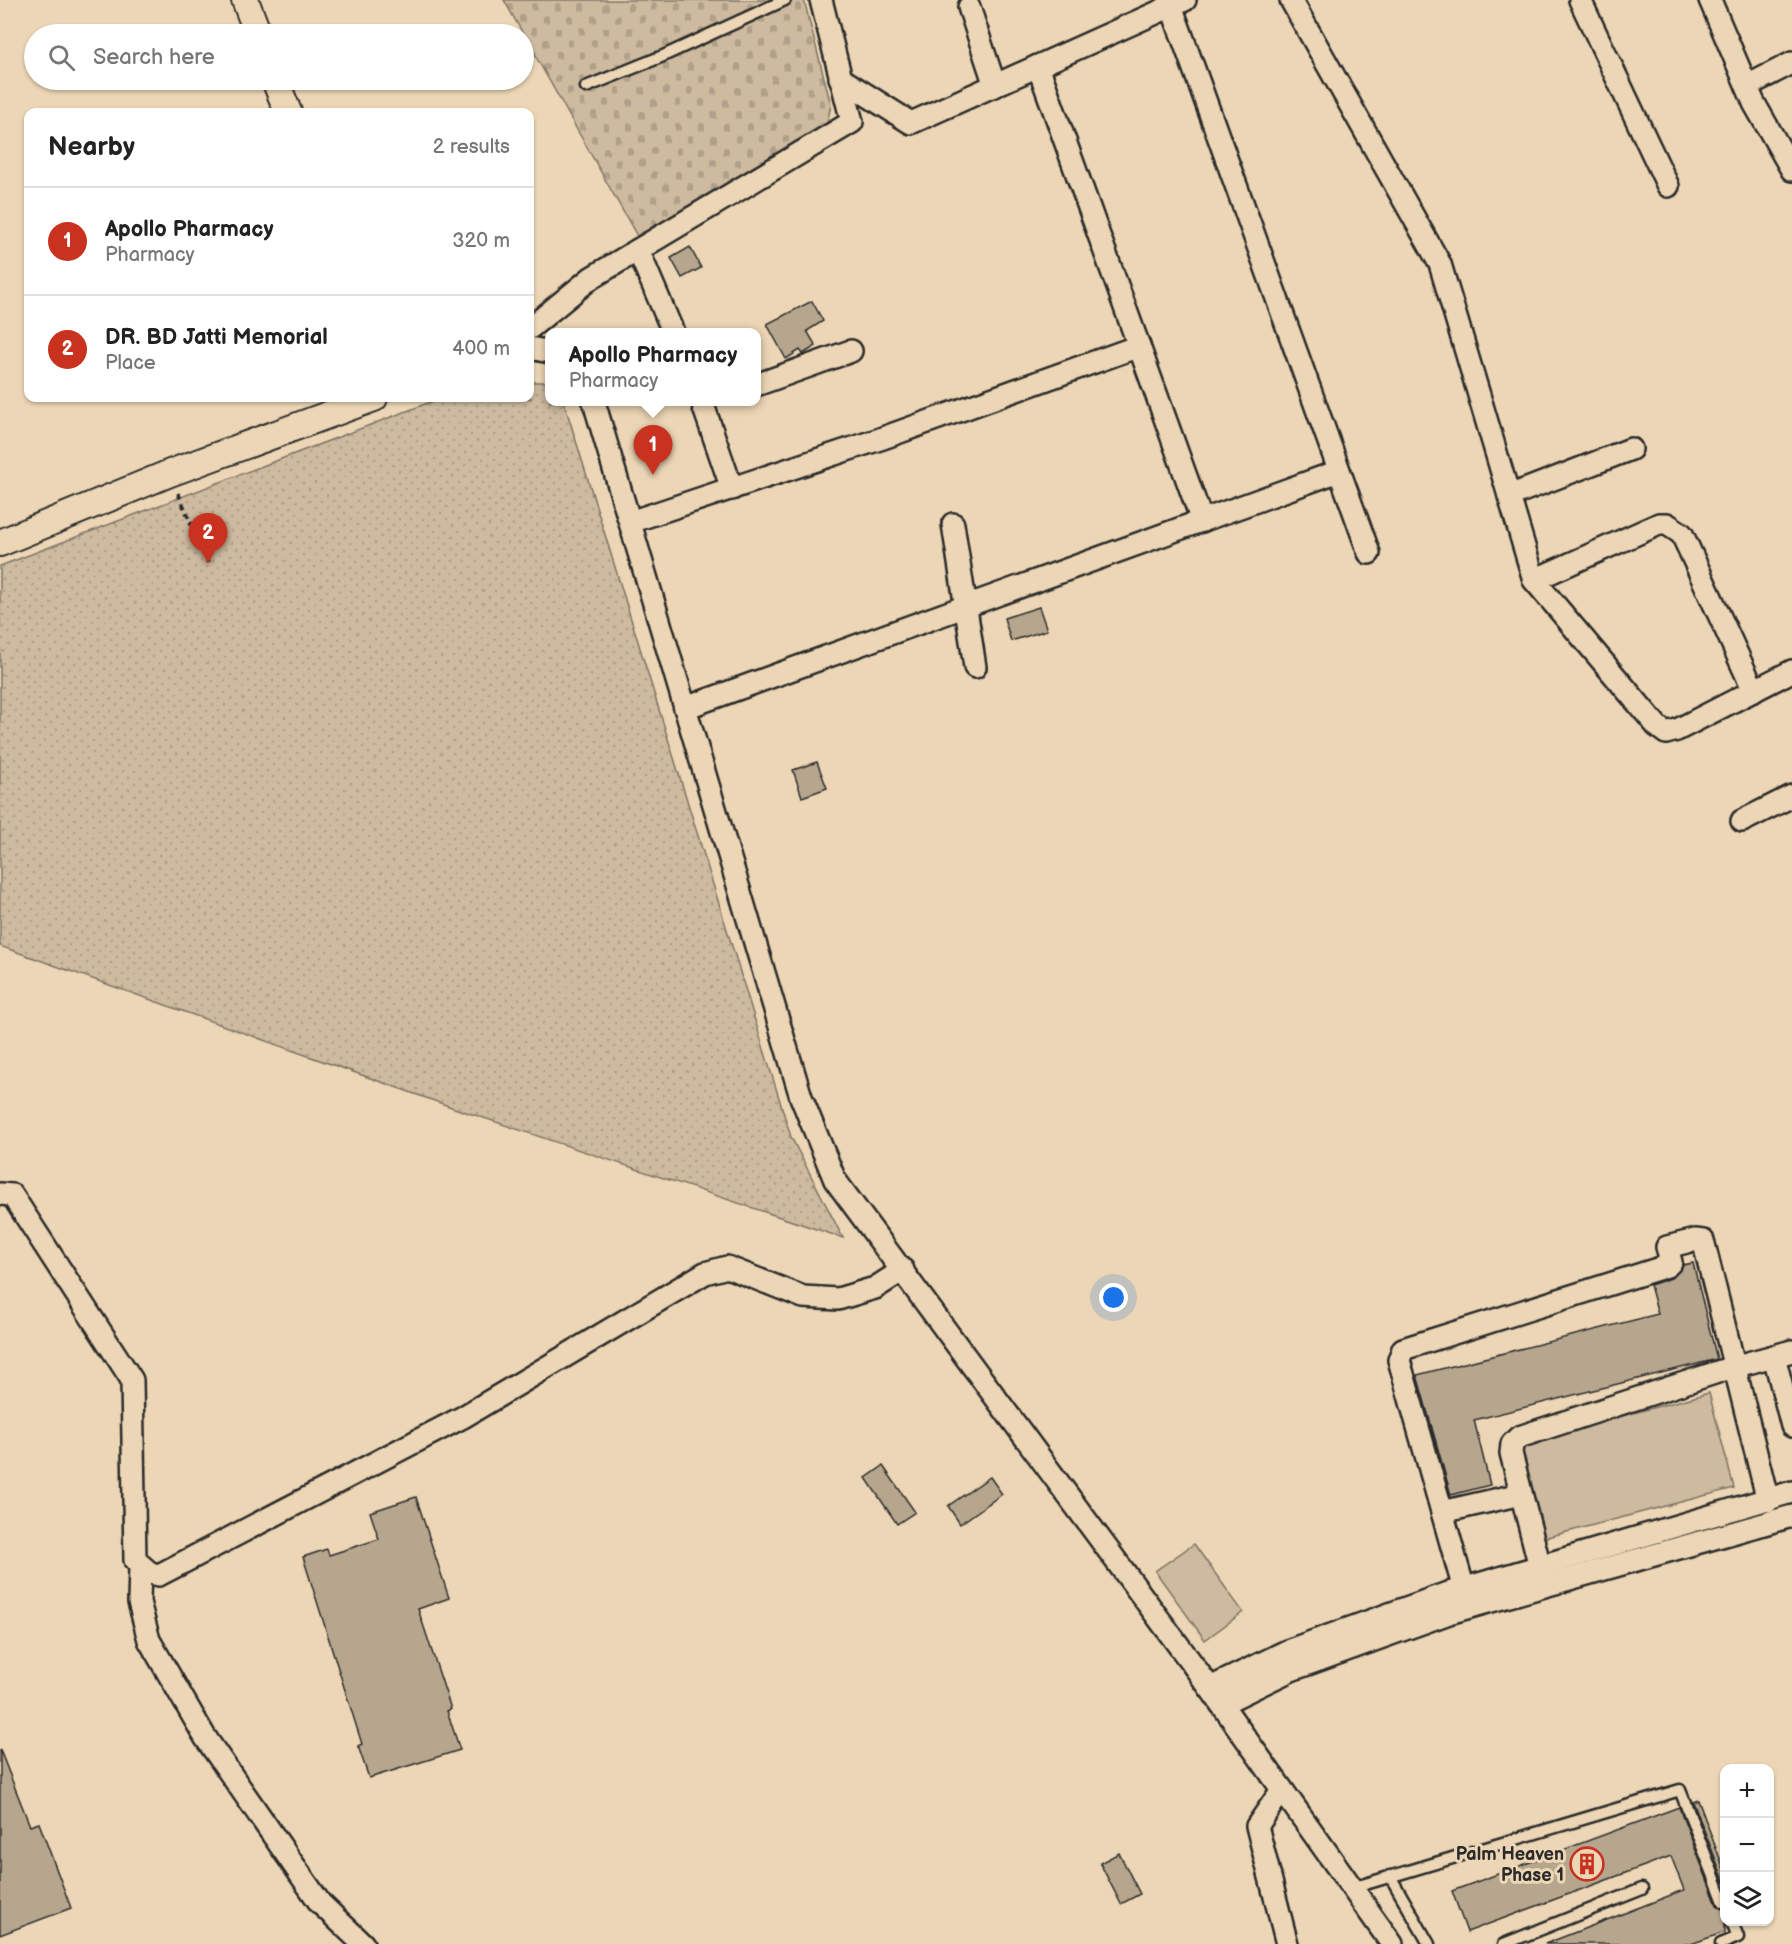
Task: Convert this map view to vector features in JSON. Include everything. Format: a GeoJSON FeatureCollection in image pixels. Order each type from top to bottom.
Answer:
{"type":"FeatureCollection","features":[{"type":"Feature","properties":{"kind":"street"},"geometry":{"type":"LineString","coordinates":[[245,0],[254,24]]}},
{"type":"Feature","properties":{"kind":"street"},"geometry":{"type":"LineString","coordinates":[[534,325],[591,278],[852,122],[821,0]]}},
{"type":"Feature","properties":{"kind":"street"},"geometry":{"type":"LineString","coordinates":[[1291,0],[1440,264],[1534,580],[1657,726],[1666,733],[1677,730],[1792,671]]}},
{"type":"Feature","properties":{"kind":"street"},"geometry":{"type":"LineString","coordinates":[[1580,0],[1668,186]]}},
{"type":"Feature","properties":{"kind":"street"},"geometry":{"type":"LineString","coordinates":[[1710,0],[1747,86],[1792,170]]}},
{"type":"Feature","properties":{"kind":"street"},"geometry":{"type":"LineString","coordinates":[[840,78],[911,123],[1175,2],[1369,553]]}},
{"type":"Feature","properties":{"kind":"street"},"geometry":{"type":"LineString","coordinates":[[969,7],[995,86]]}},
{"type":"Feature","properties":{"kind":"street"},"geometry":{"type":"LineString","coordinates":[[1747,86],[1792,63]]}},
{"type":"Feature","properties":{"kind":"street"},"geometry":{"type":"LineString","coordinates":[[1038,66],[1202,520]]}},
{"type":"Feature","properties":{"kind":"street"},"geometry":{"type":"LineString","coordinates":[[279,90],[286,108]]}},
{"type":"Feature","properties":{"kind":"street"},"geometry":{"type":"LineString","coordinates":[[638,250],[671,328]]}},
{"type":"Feature","properties":{"kind":"street"},"geometry":{"type":"LineString","coordinates":[[630,522],[732,489],[1139,346]]}},
{"type":"Feature","properties":{"kind":"street"},"geometry":{"type":"LineString","coordinates":[[761,383],[851,351]]}},
{"type":"Feature","properties":{"kind":"street"},"geometry":{"type":"LineString","coordinates":[[0,543],[170,473],[363,402]]}},
{"type":"Feature","properties":{"kind":"street"},"geometry":{"type":"LineString","coordinates":[[595,406],[801,1097],[835,1180],[1216,1696],[1392,1944]]}},
{"type":"Feature","properties":{"kind":"street"},"geometry":{"type":"LineString","coordinates":[[706,406],[732,489]]}},
{"type":"Feature","properties":{"kind":"street"},"geometry":{"type":"LineString","coordinates":[[1509,496],[1631,449]]}},
{"type":"Feature","properties":{"kind":"street"},"geometry":{"type":"LineString","coordinates":[[685,708],[1339,471]]}},
{"type":"Feature","properties":{"kind":"street"},"geometry":{"type":"LineString","coordinates":[[953,524],[964,607],[975,666]]}},
{"type":"Feature","properties":{"kind":"street"},"geometry":{"type":"LineString","coordinates":[[1534,580],[1659,524],[1675,527],[1682,534],[1754,691]]}},
{"type":"Feature","properties":{"kind":"street"},"geometry":{"type":"LineString","coordinates":[[1742,821],[1792,796]]}},
{"type":"Feature","properties":{"kind":"street"},"geometry":{"type":"LineString","coordinates":[[0,1194],[12,1195],[132,1380],[135,1560],[150,1574],[159,1575],[463,1417],[705,1273],[727,1267],[803,1297],[838,1299],[875,1288],[903,1270]]}},
{"type":"Feature","properties":{"kind":"street"},"geometry":{"type":"LineString","coordinates":[[1466,1598],[1399,1360],[1403,1349],[1667,1266],[1671,1263],[1667,1247],[1695,1240],[1702,1241],[1705,1248],[1768,1501]]}},
{"type":"Feature","properties":{"kind":"street"},"geometry":{"type":"LineString","coordinates":[[1540,1567],[1511,1453],[1512,1444],[1519,1437],[1733,1367],[1783,1354],[1792,1426]]}},
{"type":"Feature","properties":{"kind":"street"},"geometry":{"type":"LineString","coordinates":[[1466,1598],[1540,1567],[1792,1492]]}},
{"type":"Feature","properties":{"kind":"street"},"geometry":{"type":"LineString","coordinates":[[1442,1512],[1521,1494]]}},
{"type":"Feature","properties":{"kind":"street"},"geometry":{"type":"LineString","coordinates":[[1216,1696],[1287,1651],[1466,1598],[1792,1516]]}},
{"type":"Feature","properties":{"kind":"street"},"geometry":{"type":"LineString","coordinates":[[140,1566],[139,1602],[148,1640],[206,1737],[320,1903],[363,1944]]}},
{"type":"Feature","properties":{"kind":"street"},"geometry":{"type":"LineString","coordinates":[[1282,1790],[1257,1826],[1287,1944]]}},
{"type":"Feature","properties":{"kind":"lane"},"geometry":{"type":"LineString","coordinates":[[586,87],[663,56],[785,0]]}},
{"type":"Feature","properties":{"kind":"lane"},"geometry":{"type":"LineString","coordinates":[[1352,1888],[1680,1790],[1720,1890]]}},
{"type":"Feature","properties":{"kind":"lane"},"geometry":{"type":"LineString","coordinates":[[1390,1876],[1429,1944]]}},
{"type":"Feature","properties":{"kind":"lane"},"geometry":{"type":"LineString","coordinates":[[1504,1944],[1642,1889]]}},
{"type":"Feature","properties":{"kind":"lane"},"geometry":{"type":"LineString","coordinates":[[1721,1944],[1740,1941],[1734,1926]]}},
{"type":"Feature","properties":{"kind":"path"},"geometry":{"type":"LineString","coordinates":[[170,473],[208,563]]}},
{"type":"Feature","properties":{"kind":"green space"},"geometry":{"type":"Polygon","coordinates":[[[504,0],[804,0],[831,105],[826,129],[637,236],[534,53],[534,24],[518,24],[504,0]]]}},
{"type":"Feature","properties":{"kind":"green space"},"geometry":{"type":"Polygon","coordinates":[[[534,382],[545,382],[545,406],[565,406],[791,1137],[843,1238],[457,1109],[0,946],[0,566],[430,402],[534,402],[534,382]]]}},
{"type":"Feature","properties":{"kind":"green space"},"geometry":{"type":"Polygon","coordinates":[[[1709,1393],[1734,1488],[1544,1538],[1520,1443],[1709,1393]]]}},
{"type":"Feature","properties":{"kind":"green space"},"geometry":{"type":"Polygon","coordinates":[[[1194,1544],[1243,1612],[1205,1640],[1155,1571],[1194,1544]]]}},
{"type":"Feature","properties":{"kind":"building"},"geometry":{"type":"Polygon","coordinates":[[[690,247],[701,268],[682,278],[671,258],[690,247]]]}},
{"type":"Feature","properties":{"kind":"building"},"geometry":{"type":"Polygon","coordinates":[[[812,301],[823,321],[807,331],[816,346],[803,354],[800,350],[786,359],[767,324],[812,301]]]}},
{"type":"Feature","properties":{"kind":"building"},"geometry":{"type":"Polygon","coordinates":[[[1039,607],[1047,630],[1011,641],[1004,618],[1039,607]]]}},
{"type":"Feature","properties":{"kind":"building"},"geometry":{"type":"Polygon","coordinates":[[[817,762],[827,788],[802,797],[793,770],[817,762]]]}},
{"type":"Feature","properties":{"kind":"building"},"geometry":{"type":"Polygon","coordinates":[[[1693,1263],[1717,1359],[1474,1420],[1490,1485],[1451,1495],[1417,1375],[1658,1314],[1650,1285],[1671,1278],[1683,1265],[1693,1263]]]}},
{"type":"Feature","properties":{"kind":"building"},"geometry":{"type":"Polygon","coordinates":[[[883,1466],[915,1512],[897,1524],[866,1478],[883,1466]]]}},
{"type":"Feature","properties":{"kind":"building"},"geometry":{"type":"Polygon","coordinates":[[[990,1477],[1002,1494],[960,1524],[948,1506],[990,1477]]]}},
{"type":"Feature","properties":{"kind":"building"},"geometry":{"type":"Polygon","coordinates":[[[416,1497],[449,1598],[418,1609],[451,1709],[447,1711],[460,1750],[369,1778],[358,1746],[362,1744],[303,1557],[327,1549],[329,1555],[379,1539],[370,1512],[416,1497]]]}},
{"type":"Feature","properties":{"kind":"building"},"geometry":{"type":"Polygon","coordinates":[[[0,1750],[30,1826],[39,1823],[71,1908],[0,1935],[0,1750]]]}},
{"type":"Feature","properties":{"kind":"building"},"geometry":{"type":"Polygon","coordinates":[[[1698,1800],[1720,1859],[1720,1870],[1693,1802],[1698,1800]]]}},
{"type":"Feature","properties":{"kind":"building","name":"Palm Heaven Phase 1"},"geometry":{"type":"Polygon","coordinates":[[[1679,1807],[1717,1905],[1720,1906],[1720,1926],[1725,1926],[1725,1932],[1691,1944],[1545,1944],[1684,1890],[1671,1856],[1467,1932],[1452,1891],[1679,1807]]]}},
{"type":"Feature","properties":{"kind":"building"},"geometry":{"type":"Polygon","coordinates":[[[1119,1853],[1140,1894],[1121,1904],[1100,1863],[1119,1853]]]}},
{"type":"Feature","properties":{"kind":"place","name":"Apollo Pharmacy"},"geometry":{"type":"Point","coordinates":[653,475]}},
{"type":"Feature","properties":{"kind":"place","name":"DR. BD Jatti Memorial"},"geometry":{"type":"Point","coordinates":[208,563]}},
{"type":"Feature","properties":{"kind":"place","name":"Palm Heaven Phase 1"},"geometry":{"type":"Point","coordinates":[1587,1864]}}]}
